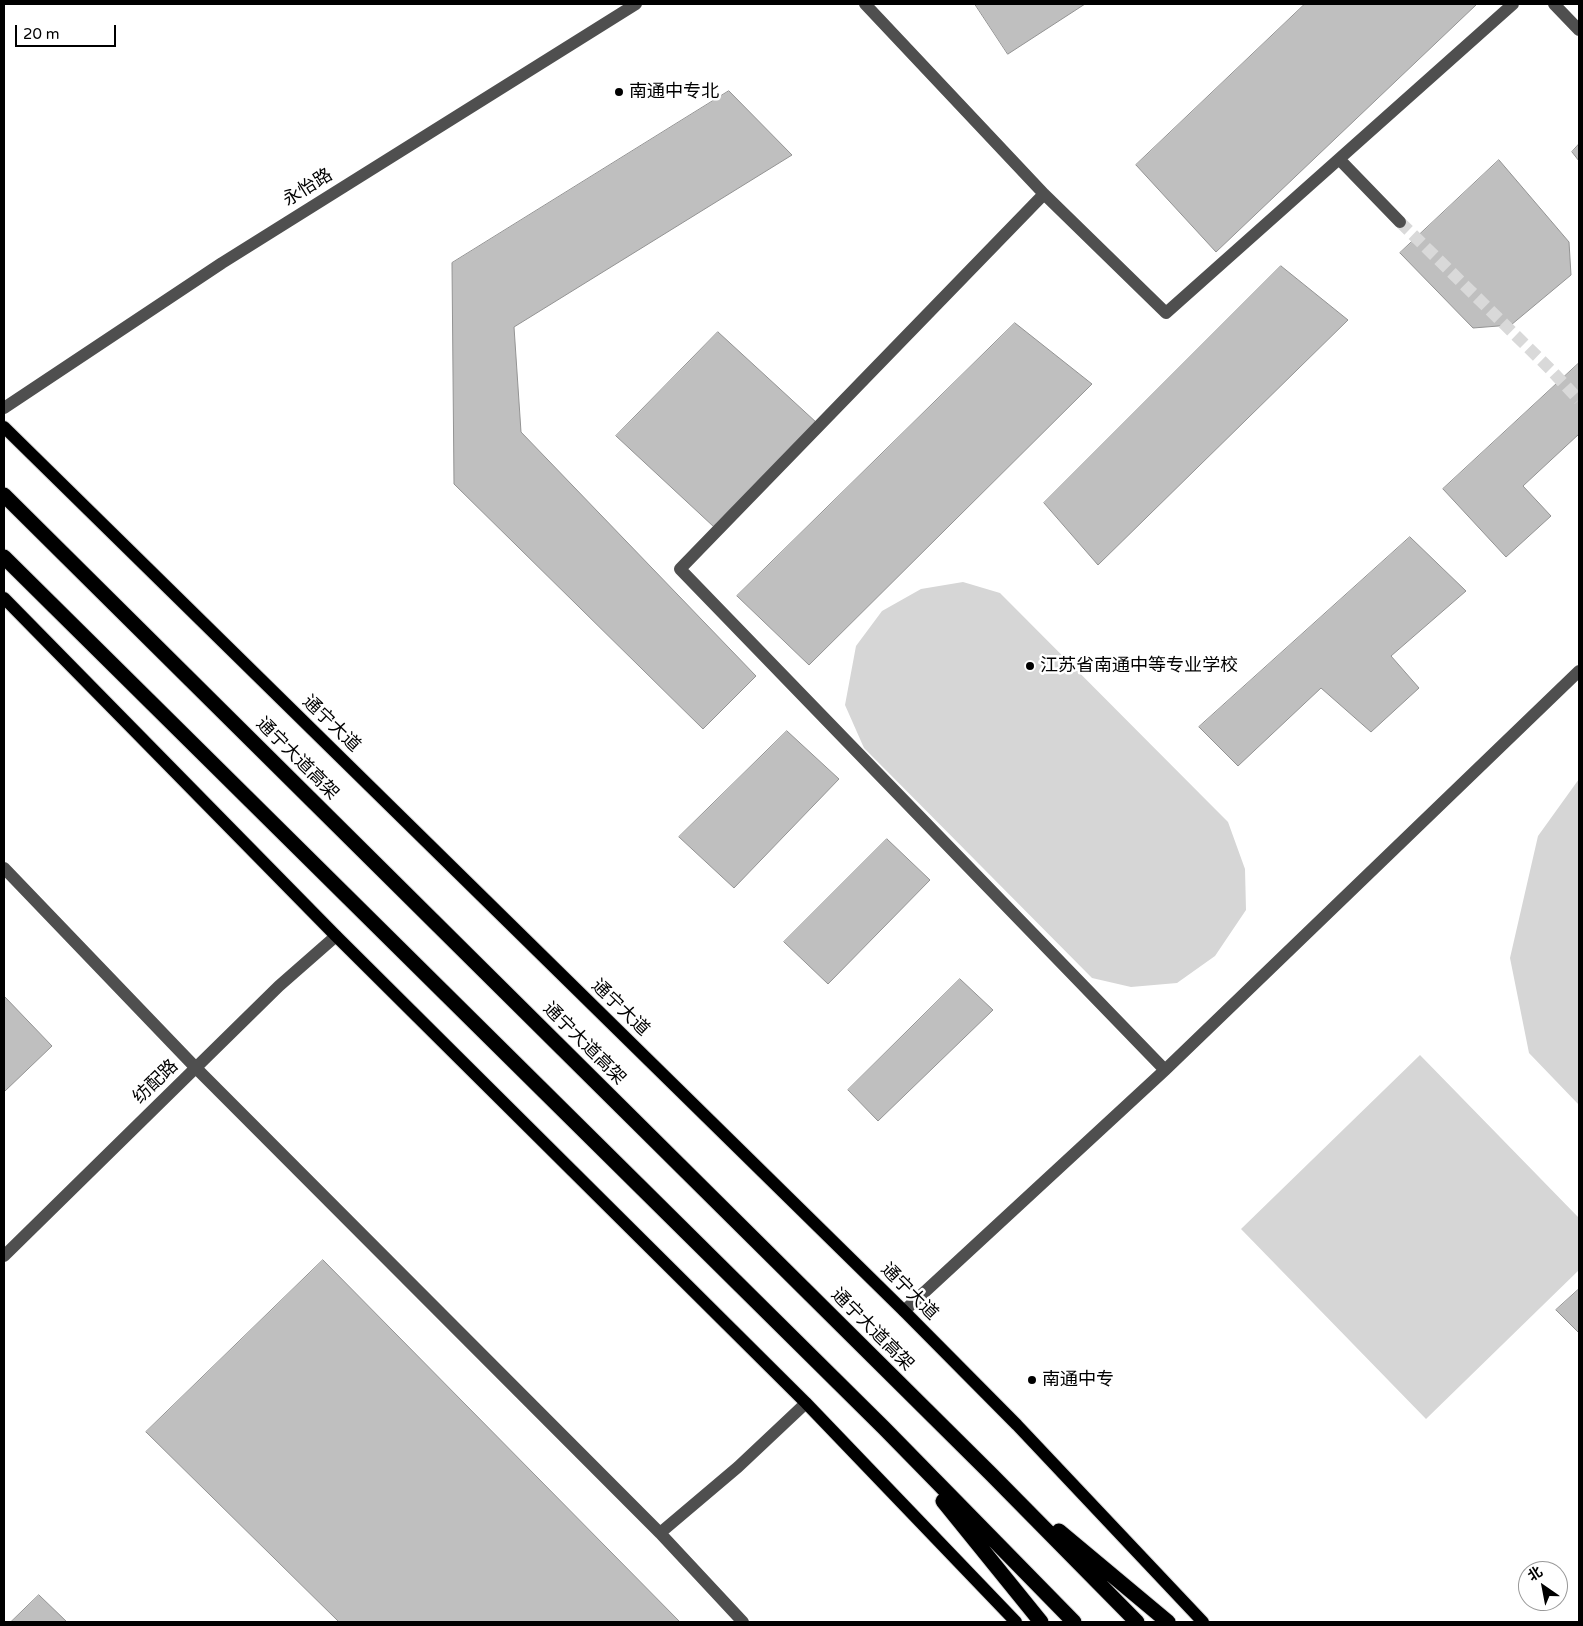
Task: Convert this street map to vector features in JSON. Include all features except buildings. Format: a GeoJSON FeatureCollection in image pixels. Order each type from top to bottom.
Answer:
{"type":"FeatureCollection","features":[{"type":"Feature","properties":{"kind":"highway","name":"通宁大道高架"},"geometry":{"type":"LineString","coordinates":[[4,495],[991,1474],[1137,1622]]}},
{"type":"Feature","properties":{"kind":"highway"},"geometry":{"type":"LineString","coordinates":[[4,557],[884,1428],[1074,1622]]}},
{"type":"Feature","properties":{"kind":"highway"},"geometry":{"type":"LineString","coordinates":[[884,1428],[1041,1622]]}},
{"type":"Feature","properties":{"kind":"highway"},"geometry":{"type":"LineString","coordinates":[[991,1474],[1168,1622]]}},
{"type":"Feature","properties":{"kind":"main road","name":"通宁大道"},"geometry":{"type":"LineString","coordinates":[[4,427],[904,1311],[1017,1425],[1203,1622]]}},
{"type":"Feature","properties":{"kind":"main road"},"geometry":{"type":"LineString","coordinates":[[4,598],[336,936],[806,1403],[1016,1622]]}},
{"type":"Feature","properties":{"kind":"street","name":"永怡路"},"geometry":{"type":"LineString","coordinates":[[4,408],[222,263],[636,4]]}},
{"type":"Feature","properties":{"kind":"street"},"geometry":{"type":"LineString","coordinates":[[865,4],[1044,194],[1166,313],[1513,4]]}},
{"type":"Feature","properties":{"kind":"street"},"geometry":{"type":"LineString","coordinates":[[1554,4],[1579,30]]}},
{"type":"Feature","properties":{"kind":"street"},"geometry":{"type":"LineString","coordinates":[[1339,159],[1400,222]]}},
{"type":"Feature","properties":{"kind":"street"},"geometry":{"type":"LineString","coordinates":[[1044,194],[680,569],[1165,1070]]}},
{"type":"Feature","properties":{"kind":"street"},"geometry":{"type":"LineString","coordinates":[[904,1311],[1165,1070],[1579,671]]}},
{"type":"Feature","properties":{"kind":"street"},"geometry":{"type":"LineString","coordinates":[[4,868],[196,1068],[660,1533],[743,1622]]}},
{"type":"Feature","properties":{"kind":"street","name":"纺配路"},"geometry":{"type":"LineString","coordinates":[[4,1256],[279,986],[336,936]]}},
{"type":"Feature","properties":{"kind":"street"},"geometry":{"type":"LineString","coordinates":[[660,1533],[738,1467],[806,1403]]}},
{"type":"Feature","properties":{"kind":"shaded area"},"geometry":{"type":"Polygon","coordinates":[[[963,582],[1000,593],[1228,822],[1245,869],[1246,910],[1215,956],[1177,983],[1131,987],[1092,978],[864,748],[845,705],[856,646],[882,611],[921,589],[963,582]]]}},
{"type":"Feature","properties":{"kind":"shaded area"},"geometry":{"type":"Polygon","coordinates":[[[1579,779],[1579,1105],[1529,1053],[1510,958],[1538,836],[1579,779]]]}},
{"type":"Feature","properties":{"kind":"shaded area"},"geometry":{"type":"Polygon","coordinates":[[[1420,1055],[1579,1218],[1579,1270],[1426,1419],[1241,1229],[1420,1055]]]}},
{"type":"Feature","properties":{"kind":"tunnel"},"geometry":{"type":"LineString","coordinates":[[1400,222],[1550,369],[1579,400]]}},
{"type":"Feature","properties":{"kind":"place","name":"南通中专北"},"geometry":{"type":"Point","coordinates":[619,92]}},
{"type":"Feature","properties":{"kind":"place","name":"江苏省南通中等专业学校"},"geometry":{"type":"Point","coordinates":[1030,666]}},
{"type":"Feature","properties":{"kind":"place","name":"南通中专"},"geometry":{"type":"Point","coordinates":[1032,1380]}}]}
